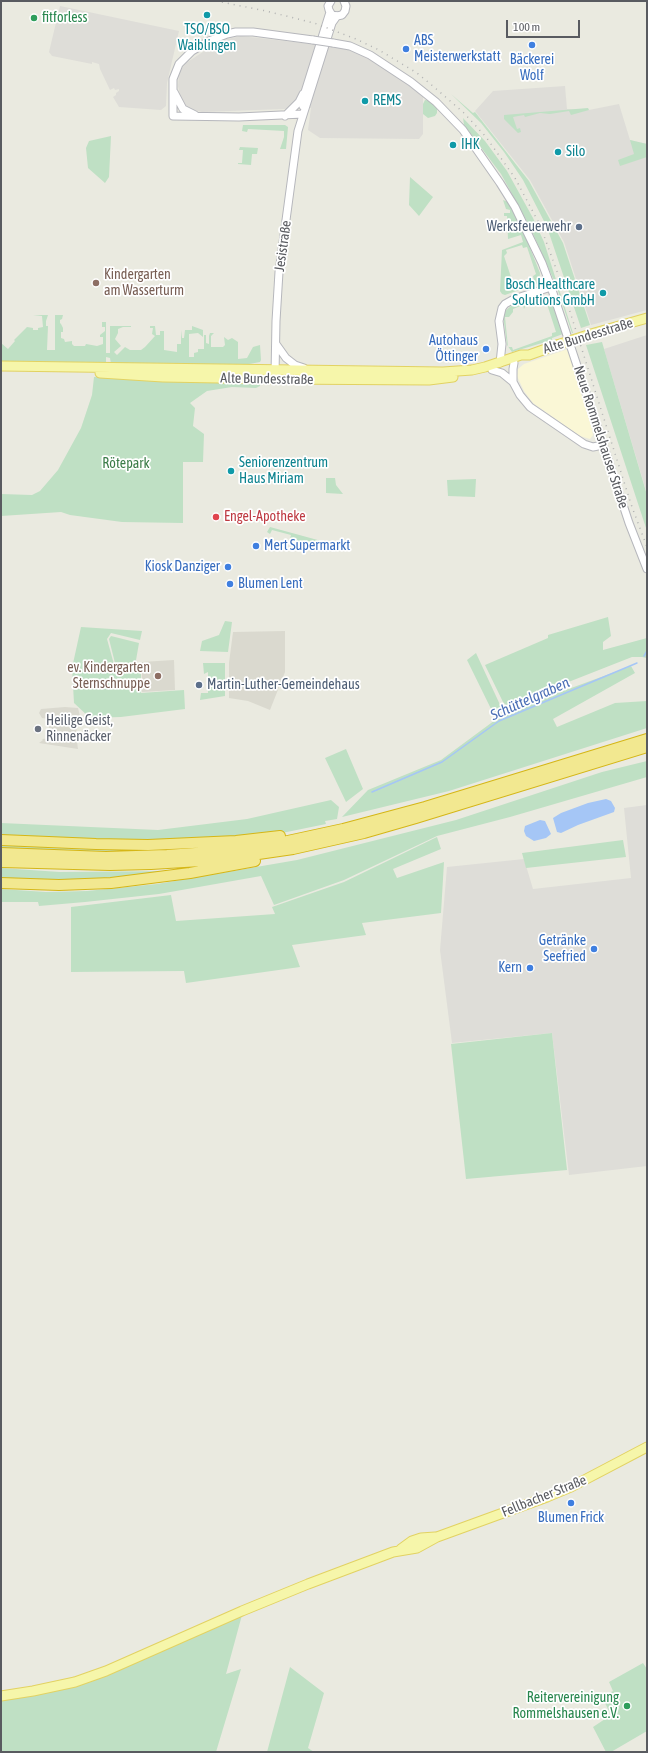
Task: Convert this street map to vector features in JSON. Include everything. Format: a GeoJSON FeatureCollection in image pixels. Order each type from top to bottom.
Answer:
{"type":"FeatureCollection","features":[{"type":"Feature","properties":{"kind":"highway"},"geometry":{"type":"LineString","coordinates":[[1,853],[106,857],[172,855],[254,847],[316,835],[419,809],[647,739]]}},
{"type":"Feature","properties":{"kind":"highway"},"geometry":{"type":"LineString","coordinates":[[1,862],[117,865],[177,863],[261,854],[344,838],[416,818],[647,747]]}},
{"type":"Feature","properties":{"kind":"highway"},"geometry":{"type":"LineString","coordinates":[[1,840],[155,845],[236,841],[292,834],[316,835]]}},
{"type":"Feature","properties":{"kind":"highway"},"geometry":{"type":"LineString","coordinates":[[1,883],[85,884],[164,877],[297,853],[319,848],[344,838]]}},
{"type":"Feature","properties":{"kind":"main road","name":"Alte Bundesstraße"},"geometry":{"type":"LineString","coordinates":[[1,366],[429,380],[492,370],[521,355],[529,355],[591,334],[647,318]]}},
{"type":"Feature","properties":{"kind":"main road","name":"Alte Bundesstraße"},"geometry":{"type":"LineString","coordinates":[[1,372],[275,374],[309,370],[443,372],[472,370],[513,360]]}},
{"type":"Feature","properties":{"kind":"main road","name":"Fellbacher Straße"},"geometry":{"type":"LineString","coordinates":[[1,1696],[33,1692],[74,1682],[106,1671],[242,1611],[400,1550],[412,1541],[421,1538],[437,1537],[547,1498],[647,1447]]}},
{"type":"Feature","properties":{"kind":"street","name":"Jesistraße"},"geometry":{"type":"LineString","coordinates":[[275,374],[279,272],[297,138],[303,114],[332,23],[337,16],[342,15],[345,11],[346,6],[344,1]]}},
{"type":"Feature","properties":{"kind":"street"},"geometry":{"type":"LineString","coordinates":[[329,2],[330,12],[337,16]]}},
{"type":"Feature","properties":{"kind":"street","name":"Jesistraße"},"geometry":{"type":"LineString","coordinates":[[303,114],[304,92],[330,12]]}},
{"type":"Feature","properties":{"kind":"street","name":"Neue Rommelshauser Straße"},"geometry":{"type":"LineString","coordinates":[[175,116],[172,88],[174,72],[184,58],[201,45],[218,36],[236,32],[253,32],[313,40],[358,49],[395,71],[430,96],[463,130],[500,183],[515,207],[542,263],[629,523],[647,569]]}},
{"type":"Feature","properties":{"kind":"street"},"geometry":{"type":"LineString","coordinates":[[172,88],[175,96],[186,112],[207,117]]}},
{"type":"Feature","properties":{"kind":"street"},"geometry":{"type":"LineString","coordinates":[[285,116],[299,102],[304,92]]}},
{"type":"Feature","properties":{"kind":"street"},"geometry":{"type":"LineString","coordinates":[[175,96],[175,116],[285,116],[303,114]]}},
{"type":"Feature","properties":{"kind":"street"},"geometry":{"type":"LineString","coordinates":[[500,363],[502,344],[499,312],[505,304],[514,299],[551,287]]}},
{"type":"Feature","properties":{"kind":"street"},"geometry":{"type":"LineString","coordinates":[[276,343],[286,358],[295,365],[309,370]]}},
{"type":"Feature","properties":{"kind":"street"},"geometry":{"type":"LineString","coordinates":[[502,344],[505,352],[513,360],[513,382]]}},
{"type":"Feature","properties":{"kind":"street"},"geometry":{"type":"LineString","coordinates":[[492,370],[502,373],[513,382],[520,395],[530,407],[556,426],[590,447],[603,445]]}},
{"type":"Feature","properties":{"kind":"shaded area"},"geometry":{"type":"Polygon","coordinates":[[[60,6],[179,31],[167,83],[166,106],[161,110],[119,107],[113,97],[119,89],[115,90],[114,88],[110,90],[99,64],[52,56],[49,52],[60,6]]]}},
{"type":"Feature","properties":{"kind":"shaded area"},"geometry":{"type":"Polygon","coordinates":[[[241,36],[338,47],[355,52],[375,61],[423,97],[423,134],[419,139],[320,138],[308,130],[311,108],[202,112],[189,109],[180,96],[178,86],[179,72],[186,63],[215,44],[227,39],[241,36]]]}},
{"type":"Feature","properties":{"kind":"shaded area"},"geometry":{"type":"Polygon","coordinates":[[[565,86],[567,109],[589,110],[619,104],[630,140],[647,144],[647,310],[591,325],[564,242],[530,180],[475,111],[493,91],[565,86]]]}},
{"type":"Feature","properties":{"kind":"shaded area"},"geometry":{"type":"Polygon","coordinates":[[[647,335],[647,494],[604,349],[647,335]]]}},
{"type":"Feature","properties":{"kind":"shaded area"},"geometry":{"type":"Polygon","coordinates":[[[568,349],[592,429],[593,435],[590,439],[580,436],[533,403],[524,391],[517,376],[518,369],[524,364],[568,349]]]}},
{"type":"Feature","properties":{"kind":"shaded area"},"geometry":{"type":"Polygon","coordinates":[[[285,631],[285,672],[270,710],[248,701],[229,698],[229,663],[233,632],[285,631]]]}},
{"type":"Feature","properties":{"kind":"shaded area","name":"ev. Kindergarten Sternschnuppe"},"geometry":{"type":"Polygon","coordinates":[[[174,660],[175,690],[142,692],[142,662],[174,660]]]}},
{"type":"Feature","properties":{"kind":"shaded area"},"geometry":{"type":"Polygon","coordinates":[[[65,707],[78,708],[80,716],[77,717],[76,742],[78,749],[39,743],[43,740],[42,739],[52,738],[53,736],[50,734],[48,719],[42,718],[39,713],[41,709],[65,707]]]}},
{"type":"Feature","properties":{"kind":"shaded area"},"geometry":{"type":"Polygon","coordinates":[[[647,805],[647,1166],[569,1175],[552,1033],[452,1043],[440,950],[447,867],[524,859],[533,889],[631,878],[624,808],[647,805]]]}},
{"type":"Feature","properties":{"kind":"green space"},"geometry":{"type":"Polygon","coordinates":[[[451,94],[473,113],[475,112],[529,181],[563,243],[590,325],[581,328],[547,227],[523,180],[504,152],[481,123],[451,94]]]}},
{"type":"Feature","properties":{"kind":"green space"},"geometry":{"type":"Polygon","coordinates":[[[425,100],[432,101],[437,106],[437,113],[435,116],[428,118],[423,114],[423,104],[425,100]]]}},
{"type":"Feature","properties":{"kind":"green space"},"geometry":{"type":"Polygon","coordinates":[[[588,108],[589,110],[571,115],[569,111],[550,114],[540,113],[525,117],[524,115],[513,117],[517,129],[520,128],[521,132],[518,133],[504,119],[504,115],[588,108]]]}},
{"type":"Feature","properties":{"kind":"green space"},"geometry":{"type":"Polygon","coordinates":[[[463,118],[485,141],[507,171],[533,218],[544,242],[573,333],[556,285],[530,227],[501,174],[464,125],[463,118]]]}},
{"type":"Feature","properties":{"kind":"green space"},"geometry":{"type":"Polygon","coordinates":[[[243,125],[285,125],[288,127],[286,149],[280,149],[284,137],[284,131],[248,129],[247,132],[242,131],[243,125]]]}},
{"type":"Feature","properties":{"kind":"green space"},"geometry":{"type":"Polygon","coordinates":[[[111,136],[109,177],[105,183],[88,168],[86,148],[89,141],[111,136]]]}},
{"type":"Feature","properties":{"kind":"green space"},"geometry":{"type":"Polygon","coordinates":[[[630,140],[647,144],[647,157],[620,166],[618,160],[634,154],[630,140]]]}},
{"type":"Feature","properties":{"kind":"green space"},"geometry":{"type":"Polygon","coordinates":[[[240,147],[258,148],[257,154],[252,154],[251,165],[238,164],[242,163],[243,150],[239,150],[240,147]]]}},
{"type":"Feature","properties":{"kind":"green space"},"geometry":{"type":"Polygon","coordinates":[[[410,177],[433,197],[419,216],[409,205],[410,177]]]}},
{"type":"Feature","properties":{"kind":"green space"},"geometry":{"type":"Polygon","coordinates":[[[503,200],[508,202],[516,213],[540,273],[539,283],[523,289],[521,281],[523,280],[524,283],[534,280],[533,276],[536,274],[527,247],[523,248],[522,245],[506,250],[507,253],[504,256],[513,283],[516,282],[519,290],[505,295],[500,291],[502,250],[523,242],[521,235],[508,239],[507,216],[504,216],[504,213],[510,213],[510,210],[506,209],[503,200]]]}},
{"type":"Feature","properties":{"kind":"green space"},"geometry":{"type":"Polygon","coordinates":[[[537,296],[547,297],[551,300],[563,334],[552,338],[552,340],[512,352],[508,347],[512,347],[513,350],[552,336],[552,333],[556,332],[546,301],[543,302],[541,299],[531,302],[532,306],[529,299],[537,296]]]}},
{"type":"Feature","properties":{"kind":"green space"},"geometry":{"type":"Polygon","coordinates":[[[523,302],[525,307],[524,309],[523,305],[513,309],[513,312],[509,317],[505,317],[508,346],[504,312],[511,306],[523,302]]]}},
{"type":"Feature","properties":{"kind":"green space"},"geometry":{"type":"Polygon","coordinates":[[[33,315],[48,315],[46,321],[46,326],[48,326],[47,350],[55,350],[55,315],[63,315],[62,319],[60,320],[63,328],[61,338],[64,339],[65,342],[72,341],[74,346],[85,346],[86,344],[97,346],[103,344],[103,337],[100,337],[100,335],[105,331],[105,327],[102,327],[102,322],[106,322],[106,353],[110,353],[110,326],[131,326],[118,329],[115,339],[121,346],[114,352],[117,355],[125,347],[130,350],[141,350],[145,347],[155,336],[152,334],[153,328],[150,328],[150,326],[155,326],[156,335],[160,335],[160,331],[164,331],[164,350],[177,352],[177,344],[181,344],[181,330],[182,338],[184,338],[185,330],[192,330],[192,326],[203,330],[203,337],[198,333],[189,334],[189,357],[194,357],[194,353],[198,352],[198,349],[204,349],[204,335],[206,335],[206,343],[209,344],[210,333],[214,333],[211,336],[211,347],[223,347],[225,345],[224,337],[228,340],[232,338],[238,342],[238,359],[247,358],[253,347],[260,345],[261,360],[260,362],[244,365],[111,364],[110,358],[106,357],[106,364],[1,363],[1,343],[8,349],[15,341],[14,340],[27,327],[33,328],[33,330],[38,330],[38,328],[43,327],[42,316],[33,315]]]}},
{"type":"Feature","properties":{"kind":"green space"},"geometry":{"type":"Polygon","coordinates":[[[602,342],[647,495],[647,531],[586,345],[602,342]]]}},
{"type":"Feature","properties":{"kind":"green space","name":"Rötepark"},"geometry":{"type":"Polygon","coordinates":[[[94,377],[260,383],[260,386],[256,388],[232,387],[207,391],[190,403],[195,408],[193,426],[204,434],[203,462],[183,462],[183,523],[122,522],[70,515],[61,512],[1,516],[1,494],[32,495],[40,491],[58,470],[81,428],[92,395],[94,377]]]}},
{"type":"Feature","properties":{"kind":"green space"},"geometry":{"type":"Polygon","coordinates":[[[326,478],[335,478],[336,485],[343,494],[326,493],[326,478]]]}},
{"type":"Feature","properties":{"kind":"green space"},"geometry":{"type":"Polygon","coordinates":[[[476,479],[475,497],[448,496],[447,480],[476,479]]]}},
{"type":"Feature","properties":{"kind":"green space"},"geometry":{"type":"Polygon","coordinates":[[[270,527],[328,544],[321,547],[290,539],[291,535],[272,530],[270,534],[267,532],[270,527]]]}},
{"type":"Feature","properties":{"kind":"green space"},"geometry":{"type":"Polygon","coordinates":[[[608,617],[611,636],[603,642],[603,650],[647,638],[647,658],[632,657],[510,705],[506,705],[503,702],[485,665],[548,638],[548,635],[608,617]]]}},
{"type":"Feature","properties":{"kind":"green space"},"geometry":{"type":"Polygon","coordinates":[[[225,621],[232,622],[228,652],[200,651],[202,641],[219,635],[225,621]]]}},
{"type":"Feature","properties":{"kind":"green space"},"geometry":{"type":"Polygon","coordinates":[[[81,627],[142,631],[140,640],[111,633],[107,639],[115,668],[141,667],[141,693],[184,690],[185,709],[121,717],[90,718],[74,703],[72,668],[81,627]]]}},
{"type":"Feature","properties":{"kind":"green space"},"geometry":{"type":"Polygon","coordinates":[[[111,636],[139,643],[135,666],[116,667],[109,639],[111,636]]]}},
{"type":"Feature","properties":{"kind":"green space"},"geometry":{"type":"Polygon","coordinates":[[[476,653],[502,709],[494,715],[467,660],[476,653]]]}},
{"type":"Feature","properties":{"kind":"green space"},"geometry":{"type":"Polygon","coordinates":[[[203,663],[225,663],[225,696],[200,700],[201,693],[208,693],[208,672],[204,674],[203,663]]]}},
{"type":"Feature","properties":{"kind":"green space"},"geometry":{"type":"Polygon","coordinates":[[[631,666],[635,673],[553,719],[557,727],[615,703],[647,701],[647,728],[449,791],[342,817],[368,790],[441,760],[506,712],[631,666]]]}},
{"type":"Feature","properties":{"kind":"green space"},"geometry":{"type":"Polygon","coordinates":[[[346,749],[363,789],[346,802],[325,758],[346,749]]]}},
{"type":"Feature","properties":{"kind":"green space"},"geometry":{"type":"Polygon","coordinates":[[[647,761],[647,777],[510,817],[437,836],[344,880],[274,905],[261,876],[159,894],[85,902],[39,906],[38,902],[1,902],[1,889],[46,892],[87,891],[157,884],[297,860],[456,820],[602,772],[647,761]]]}},
{"type":"Feature","properties":{"kind":"green space"},"geometry":{"type":"Polygon","coordinates":[[[331,800],[339,807],[337,819],[325,821],[326,824],[282,833],[220,839],[159,841],[1,836],[1,823],[158,830],[247,819],[331,800]]]}},
{"type":"Feature","properties":{"kind":"green space"},"geometry":{"type":"Polygon","coordinates":[[[437,837],[441,849],[393,869],[397,878],[444,862],[441,913],[362,923],[366,935],[292,945],[300,967],[186,983],[184,971],[71,972],[71,907],[171,895],[176,921],[275,914],[272,907],[344,882],[437,837]]]}},
{"type":"Feature","properties":{"kind":"green space"},"geometry":{"type":"Polygon","coordinates":[[[623,840],[626,857],[526,868],[522,853],[623,840]]]}},
{"type":"Feature","properties":{"kind":"green space"},"geometry":{"type":"Polygon","coordinates":[[[1,843],[207,848],[97,852],[1,848],[1,843]]]}},
{"type":"Feature","properties":{"kind":"green space"},"geometry":{"type":"Polygon","coordinates":[[[1,868],[60,872],[175,871],[74,881],[1,878],[1,868]]]}},
{"type":"Feature","properties":{"kind":"green space"},"geometry":{"type":"Polygon","coordinates":[[[552,1033],[567,1170],[466,1179],[451,1044],[552,1033]]]}},
{"type":"Feature","properties":{"kind":"green space"},"geometry":{"type":"Polygon","coordinates":[[[242,1615],[226,1674],[241,1669],[216,1752],[1,1752],[1,1700],[108,1674],[242,1615]]]}},
{"type":"Feature","properties":{"kind":"green space","name":"Reitervereinigung Rommelshausen e.V."},"geometry":{"type":"Polygon","coordinates":[[[643,1663],[647,1669],[647,1731],[611,1752],[606,1752],[593,1727],[611,1715],[602,1697],[613,1691],[609,1682],[643,1663]]]}},
{"type":"Feature","properties":{"kind":"green space"},"geometry":{"type":"Polygon","coordinates":[[[290,1667],[324,1693],[308,1748],[314,1752],[267,1752],[290,1667]]]}},
{"type":"Feature","properties":{"kind":"water"},"geometry":{"type":"Polygon","coordinates":[[[606,799],[611,801],[615,808],[614,812],[561,833],[557,832],[553,818],[561,813],[588,803],[606,799]]]}},
{"type":"Feature","properties":{"kind":"water"},"geometry":{"type":"Polygon","coordinates":[[[540,820],[545,821],[551,834],[546,838],[534,841],[526,836],[524,831],[525,826],[540,820]]]}},
{"type":"Feature","properties":{"kind":"waterway","name":"Schüttelgraben"},"geometry":{"type":"LineString","coordinates":[[644,656],[647,651]]}},
{"type":"Feature","properties":{"kind":"waterway","name":"Schüttelgraben"},"geometry":{"type":"LineString","coordinates":[[372,792],[442,762],[499,721],[637,663]]}},
{"type":"Feature","properties":{"kind":"railway"},"geometry":{"type":"LineString","coordinates":[[216,1],[314,23],[356,39],[379,50],[417,73],[464,113],[486,137],[515,178],[540,225],[558,274],[632,507],[647,547]]}},
{"type":"Feature","properties":{"kind":"place","name":"TSO/BSO Waiblingen"},"geometry":{"type":"Point","coordinates":[207,15]}},
{"type":"Feature","properties":{"kind":"place","name":"fitforless"},"geometry":{"type":"Point","coordinates":[34,18]}},
{"type":"Feature","properties":{"kind":"place","name":"Bäckerei Wolf"},"geometry":{"type":"Point","coordinates":[532,45]}},
{"type":"Feature","properties":{"kind":"place","name":"ABS Meisterwerkstatt"},"geometry":{"type":"Point","coordinates":[406,49]}},
{"type":"Feature","properties":{"kind":"place","name":"REMS"},"geometry":{"type":"Point","coordinates":[365,101]}},
{"type":"Feature","properties":{"kind":"place","name":"IHK"},"geometry":{"type":"Point","coordinates":[453,145]}},
{"type":"Feature","properties":{"kind":"place","name":"Silo"},"geometry":{"type":"Point","coordinates":[558,152]}},
{"type":"Feature","properties":{"kind":"place","name":"Werksfeuerwehr"},"geometry":{"type":"Point","coordinates":[579,227]}},
{"type":"Feature","properties":{"kind":"place","name":"Kindergarten am Wasserturm"},"geometry":{"type":"Point","coordinates":[96,283]}},
{"type":"Feature","properties":{"kind":"place","name":"Bosch Healthcare Solutions GmbH"},"geometry":{"type":"Point","coordinates":[603,293]}},
{"type":"Feature","properties":{"kind":"place","name":"Autohaus Öttinger"},"geometry":{"type":"Point","coordinates":[486,349]}},
{"type":"Feature","properties":{"kind":"place","name":"Seniorenzentrum Haus Miriam"},"geometry":{"type":"Point","coordinates":[231,471]}},
{"type":"Feature","properties":{"kind":"place","name":"Engel-Apotheke"},"geometry":{"type":"Point","coordinates":[216,517]}},
{"type":"Feature","properties":{"kind":"place","name":"Mert Supermarkt"},"geometry":{"type":"Point","coordinates":[256,546]}},
{"type":"Feature","properties":{"kind":"place","name":"Kiosk Danziger"},"geometry":{"type":"Point","coordinates":[228,567]}},
{"type":"Feature","properties":{"kind":"place","name":"Blumen Lent"},"geometry":{"type":"Point","coordinates":[230,584]}},
{"type":"Feature","properties":{"kind":"place","name":"ev. Kindergarten Sternschnuppe"},"geometry":{"type":"Point","coordinates":[158,676]}},
{"type":"Feature","properties":{"kind":"place","name":"Martin-Luther-Gemeindehaus"},"geometry":{"type":"Point","coordinates":[199,685]}},
{"type":"Feature","properties":{"kind":"place","name":"Heilige Geist, Rinnenäcker"},"geometry":{"type":"Point","coordinates":[38,729]}},
{"type":"Feature","properties":{"kind":"place","name":"Getränke Seefried"},"geometry":{"type":"Point","coordinates":[594,949]}},
{"type":"Feature","properties":{"kind":"place","name":"Kern"},"geometry":{"type":"Point","coordinates":[530,968]}},
{"type":"Feature","properties":{"kind":"place","name":"Blumen Frick"},"geometry":{"type":"Point","coordinates":[571,1503]}},
{"type":"Feature","properties":{"kind":"place","name":"Reitervereinigung Rommelshausen e.V."},"geometry":{"type":"Point","coordinates":[627,1706]}}]}
